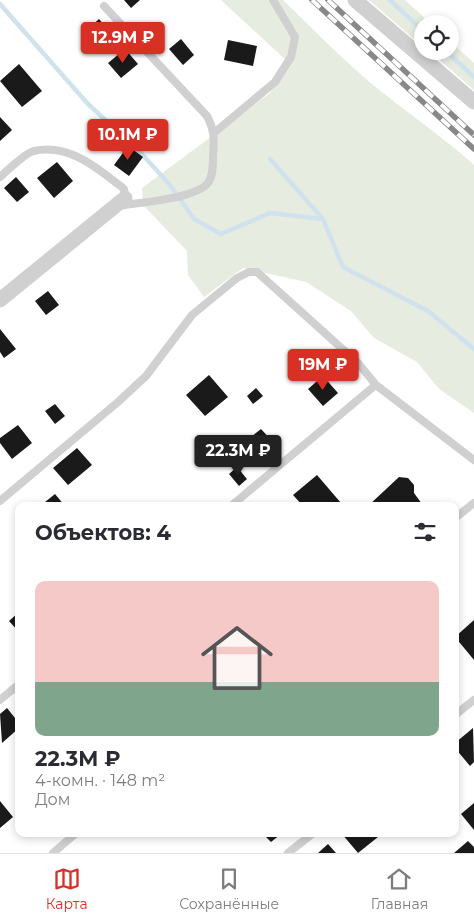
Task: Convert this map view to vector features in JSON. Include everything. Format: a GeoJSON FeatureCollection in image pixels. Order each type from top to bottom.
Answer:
{"type":"FeatureCollection","features":[{"type":"Feature","properties":{"kind":"street"},"geometry":{"type":"LineString","coordinates":[[355,0],[474,102]]}},
{"type":"Feature","properties":{"kind":"street"},"geometry":{"type":"LineString","coordinates":[[0,300],[120,202]]}},
{"type":"Feature","properties":{"kind":"lane"},"geometry":{"type":"LineString","coordinates":[[215,132],[275,82],[292,57],[295,37],[273,0]]}},
{"type":"Feature","properties":{"kind":"lane"},"geometry":{"type":"LineString","coordinates":[[0,177],[32,150],[59,150],[90,162],[124,189],[120,202],[188,194],[208,183],[211,175],[215,132],[207,116],[104,6]]}},
{"type":"Feature","properties":{"kind":"lane"},"geometry":{"type":"LineString","coordinates":[[0,501],[118,402],[146,376],[192,315],[237,278],[249,272],[257,272],[358,363],[376,385],[474,460]]}},
{"type":"Feature","properties":{"kind":"lane"},"geometry":{"type":"LineString","coordinates":[[236,502],[372,388]]}},
{"type":"Feature","properties":{"kind":"lane"},"geometry":{"type":"LineString","coordinates":[[459,515],[474,502]]}},
{"type":"Feature","properties":{"kind":"lane"},"geometry":{"type":"LineString","coordinates":[[0,700],[15,687]]}},
{"type":"Feature","properties":{"kind":"lane"},"geometry":{"type":"LineString","coordinates":[[459,712],[474,700]]}},
{"type":"Feature","properties":{"kind":"lane"},"geometry":{"type":"LineString","coordinates":[[53,853],[72,837]]}},
{"type":"Feature","properties":{"kind":"lane"},"geometry":{"type":"LineString","coordinates":[[288,853],[308,837]]}},
{"type":"Feature","properties":{"kind":"shaded area"},"geometry":{"type":"Polygon","coordinates":[[[221,0],[283,0],[360,74],[474,165],[474,413],[439,389],[417,362],[374,338],[351,311],[306,282],[243,268],[204,297],[188,275],[187,251],[143,205],[142,188],[270,93],[289,63],[221,0]]]}},
{"type":"Feature","properties":{"kind":"shaded area"},"geometry":{"type":"Polygon","coordinates":[[[369,0],[405,0],[421,15],[414,15],[414,39],[369,0]]]}},
{"type":"Feature","properties":{"kind":"shaded area"},"geometry":{"type":"Polygon","coordinates":[[[459,49],[474,63],[474,90],[439,60],[459,60],[459,49]]]}},
{"type":"Feature","properties":{"kind":"building"},"geometry":{"type":"Polygon","coordinates":[[[124,0],[140,0],[131,8],[124,0]]]}},
{"type":"Feature","properties":{"kind":"building"},"geometry":{"type":"Polygon","coordinates":[[[99,19],[115,38],[102,50],[86,31],[99,19]]]}},
{"type":"Feature","properties":{"kind":"building"},"geometry":{"type":"Polygon","coordinates":[[[181,39],[194,55],[183,65],[169,49],[181,39]]]}},
{"type":"Feature","properties":{"kind":"building"},"geometry":{"type":"Polygon","coordinates":[[[228,40],[257,46],[253,66],[224,60],[228,40]]]}},
{"type":"Feature","properties":{"kind":"building"},"geometry":{"type":"Polygon","coordinates":[[[125,49],[138,64],[121,78],[108,63],[125,49]]]}},
{"type":"Feature","properties":{"kind":"building"},"geometry":{"type":"Polygon","coordinates":[[[19,64],[42,91],[22,107],[0,81],[19,64]]]}},
{"type":"Feature","properties":{"kind":"building"},"geometry":{"type":"Polygon","coordinates":[[[0,117],[12,130],[0,141],[0,117]]]}},
{"type":"Feature","properties":{"kind":"building"},"geometry":{"type":"Polygon","coordinates":[[[128,146],[143,157],[129,176],[114,165],[128,146]]]}},
{"type":"Feature","properties":{"kind":"building"},"geometry":{"type":"Polygon","coordinates":[[[57,162],[73,181],[54,198],[37,178],[57,162]]]}},
{"type":"Feature","properties":{"kind":"building"},"geometry":{"type":"Polygon","coordinates":[[[16,177],[29,192],[17,202],[4,188],[16,177]]]}},
{"type":"Feature","properties":{"kind":"building"},"geometry":{"type":"Polygon","coordinates":[[[48,291],[59,305],[46,315],[35,301],[48,291]]]}},
{"type":"Feature","properties":{"kind":"building"},"geometry":{"type":"Polygon","coordinates":[[[0,329],[16,349],[4,358],[0,352],[0,329]]]}},
{"type":"Feature","properties":{"kind":"building"},"geometry":{"type":"Polygon","coordinates":[[[209,375],[228,397],[205,416],[186,395],[209,375]]]}},
{"type":"Feature","properties":{"kind":"building"},"geometry":{"type":"Polygon","coordinates":[[[323,376],[338,393],[323,406],[308,389],[323,376]]]}},
{"type":"Feature","properties":{"kind":"building"},"geometry":{"type":"Polygon","coordinates":[[[256,388],[263,396],[253,404],[247,396],[256,388]]]}},
{"type":"Feature","properties":{"kind":"building"},"geometry":{"type":"Polygon","coordinates":[[[55,404],[65,416],[55,424],[45,411],[55,404]]]}},
{"type":"Feature","properties":{"kind":"building"},"geometry":{"type":"Polygon","coordinates":[[[18,425],[32,443],[12,459],[0,443],[0,438],[18,425]]]}},
{"type":"Feature","properties":{"kind":"building"},"geometry":{"type":"Polygon","coordinates":[[[261,429],[273,442],[263,451],[251,437],[261,429]]]}},
{"type":"Feature","properties":{"kind":"building"},"geometry":{"type":"Polygon","coordinates":[[[77,448],[92,465],[68,485],[53,468],[77,448]]]}},
{"type":"Feature","properties":{"kind":"building"},"geometry":{"type":"Polygon","coordinates":[[[237,467],[247,479],[239,486],[229,474],[237,467]]]}},
{"type":"Feature","properties":{"kind":"building"},"geometry":{"type":"Polygon","coordinates":[[[317,475],[340,502],[299,502],[293,495],[317,475]]]}},
{"type":"Feature","properties":{"kind":"building"},"geometry":{"type":"Polygon","coordinates":[[[399,477],[408,478],[414,485],[414,493],[421,502],[372,502],[399,477]]]}},
{"type":"Feature","properties":{"kind":"building"},"geometry":{"type":"Polygon","coordinates":[[[55,494],[62,502],[45,502],[55,494]]]}},
{"type":"Feature","properties":{"kind":"building"},"geometry":{"type":"Polygon","coordinates":[[[15,616],[15,628],[9,621],[15,616]]]}},
{"type":"Feature","properties":{"kind":"building"},"geometry":{"type":"Polygon","coordinates":[[[474,620],[474,660],[459,642],[459,633],[474,620]]]}},
{"type":"Feature","properties":{"kind":"building"},"geometry":{"type":"Polygon","coordinates":[[[7,708],[15,718],[15,732],[2,743],[0,714],[7,708]]]}},
{"type":"Feature","properties":{"kind":"building"},"geometry":{"type":"Polygon","coordinates":[[[473,728],[474,762],[470,766],[459,753],[459,740],[473,728]]]}},
{"type":"Feature","properties":{"kind":"building"},"geometry":{"type":"Polygon","coordinates":[[[0,801],[13,817],[0,828],[0,801]]]}},
{"type":"Feature","properties":{"kind":"building"},"geometry":{"type":"Polygon","coordinates":[[[474,803],[474,830],[461,814],[474,803]]]}},
{"type":"Feature","properties":{"kind":"building"},"geometry":{"type":"Polygon","coordinates":[[[266,837],[277,837],[271,842],[266,837]]]}},
{"type":"Feature","properties":{"kind":"building"},"geometry":{"type":"Polygon","coordinates":[[[345,837],[378,837],[358,853],[345,837]]]}},
{"type":"Feature","properties":{"kind":"building"},"geometry":{"type":"Polygon","coordinates":[[[468,841],[474,847],[474,853],[454,853],[468,841]]]}},
{"type":"Feature","properties":{"kind":"building"},"geometry":{"type":"Polygon","coordinates":[[[328,844],[336,853],[318,853],[328,844]]]}},
{"type":"Feature","properties":{"kind":"waterway"},"geometry":{"type":"LineString","coordinates":[[390,0],[414,22]]}},
{"type":"Feature","properties":{"kind":"waterway"},"geometry":{"type":"LineString","coordinates":[[0,4],[88,104],[140,152],[170,185],[194,219],[221,234],[270,213],[323,219]]}},
{"type":"Feature","properties":{"kind":"waterway"},"geometry":{"type":"LineString","coordinates":[[456,60],[474,77]]}},
{"type":"Feature","properties":{"kind":"waterway"},"geometry":{"type":"LineString","coordinates":[[270,159],[323,219],[343,267],[428,311],[474,349]]}},
{"type":"Feature","properties":{"kind":"railway"},"geometry":{"type":"LineString","coordinates":[[312,0],[474,149]]}},
{"type":"Feature","properties":{"kind":"railway"},"geometry":{"type":"LineString","coordinates":[[328,0],[474,135]]}}]}
